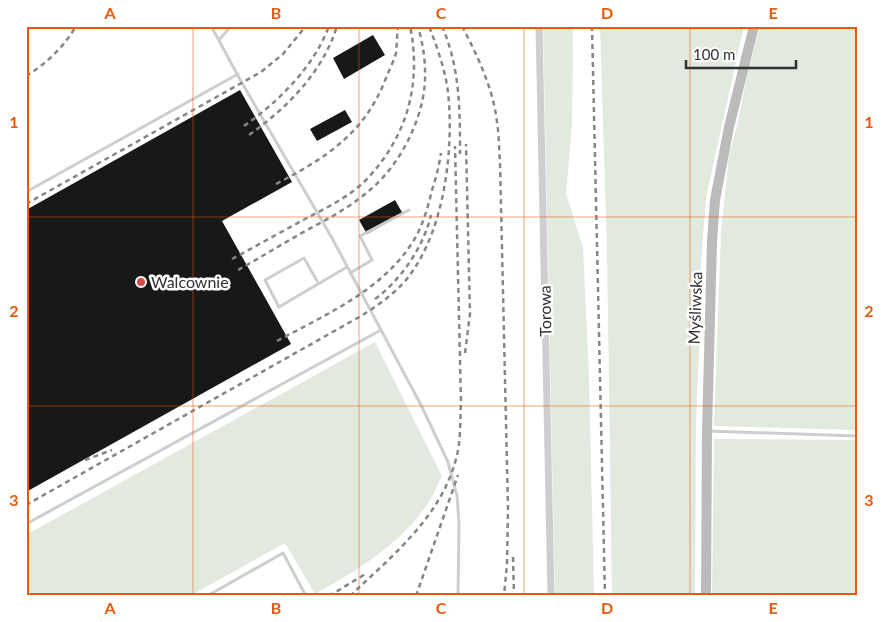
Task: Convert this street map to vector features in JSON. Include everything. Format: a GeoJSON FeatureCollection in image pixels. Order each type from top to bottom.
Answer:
{"type":"FeatureCollection","features":[{"type":"Feature","properties":{"kind":"street","name":"Torowa"},"geometry":{"type":"LineString","coordinates":[[540,26],[551,596]]}},
{"type":"Feature","properties":{"kind":"street","name":"Myśliwska"},"geometry":{"type":"LineString","coordinates":[[706,596],[707,431],[712,242],[715,200],[729,127],[754,26]]}},
{"type":"Feature","properties":{"kind":"lane"},"geometry":{"type":"LineString","coordinates":[[211,26],[381,330],[421,405],[452,474],[457,496],[459,523],[458,596]]}},
{"type":"Feature","properties":{"kind":"lane"},"geometry":{"type":"LineString","coordinates":[[219,40],[231,26]]}},
{"type":"Feature","properties":{"kind":"lane"},"geometry":{"type":"LineString","coordinates":[[26,192],[238,74]]}},
{"type":"Feature","properties":{"kind":"lane"},"geometry":{"type":"LineString","coordinates":[[350,273],[372,260],[360,236],[409,210]]}},
{"type":"Feature","properties":{"kind":"lane"},"geometry":{"type":"LineString","coordinates":[[317,281],[304,258],[265,280],[279,307],[347,267]]}},
{"type":"Feature","properties":{"kind":"lane"},"geometry":{"type":"LineString","coordinates":[[26,524],[381,330]]}},
{"type":"Feature","properties":{"kind":"lane"},"geometry":{"type":"LineString","coordinates":[[707,431],[857,436]]}},
{"type":"Feature","properties":{"kind":"lane"},"geometry":{"type":"LineString","coordinates":[[207,596],[283,553],[306,596]]}},
{"type":"Feature","properties":{"kind":"shaded area"},"geometry":{"type":"Polygon","coordinates":[[[543,26],[573,26],[572,125],[566,193],[583,248],[589,375],[594,596],[555,596],[543,26]]]}},
{"type":"Feature","properties":{"kind":"shaded area"},"geometry":{"type":"Polygon","coordinates":[[[600,26],[744,26],[706,197],[699,291],[701,305],[696,421],[695,596],[612,596],[607,250],[600,26]]]}},
{"type":"Feature","properties":{"kind":"shaded area"},"geometry":{"type":"Polygon","coordinates":[[[760,26],[857,26],[857,430],[714,426],[721,232],[729,155],[760,26]]]}},
{"type":"Feature","properties":{"kind":"shaded area"},"geometry":{"type":"Polygon","coordinates":[[[375,342],[442,476],[430,500],[405,532],[362,566],[315,594],[285,543],[190,596],[26,596],[26,535],[375,342]]]}},
{"type":"Feature","properties":{"kind":"shaded area"},"geometry":{"type":"Polygon","coordinates":[[[714,439],[857,440],[857,596],[712,596],[714,439]]]}},
{"type":"Feature","properties":{"kind":"building"},"geometry":{"type":"Polygon","coordinates":[[[373,35],[385,55],[344,79],[333,58],[373,35]]]}},
{"type":"Feature","properties":{"kind":"building","name":"Walcownie"},"geometry":{"type":"Polygon","coordinates":[[[240,90],[292,182],[222,221],[291,344],[26,492],[26,210],[240,90]]]}},
{"type":"Feature","properties":{"kind":"building"},"geometry":{"type":"Polygon","coordinates":[[[345,110],[352,122],[317,141],[310,129],[345,110]]]}},
{"type":"Feature","properties":{"kind":"building"},"geometry":{"type":"Polygon","coordinates":[[[395,200],[403,214],[367,234],[359,220],[395,200]]]}},
{"type":"Feature","properties":{"kind":"railway"},"geometry":{"type":"LineString","coordinates":[[26,76],[54,54],[76,26]]}},
{"type":"Feature","properties":{"kind":"railway"},"geometry":{"type":"LineString","coordinates":[[26,204],[261,72],[283,54],[306,26]]}},
{"type":"Feature","properties":{"kind":"railway"},"geometry":{"type":"LineString","coordinates":[[244,126],[270,106],[294,82],[314,56],[329,26]]}},
{"type":"Feature","properties":{"kind":"railway"},"geometry":{"type":"LineString","coordinates":[[249,135],[277,113],[302,88],[323,59],[337,26]]}},
{"type":"Feature","properties":{"kind":"railway"},"geometry":{"type":"LineString","coordinates":[[276,184],[327,154],[342,142],[367,114],[377,97],[395,56],[398,26]]}},
{"type":"Feature","properties":{"kind":"railway"},"geometry":{"type":"LineString","coordinates":[[232,259],[345,197],[366,180],[380,163],[392,146],[408,109],[414,68],[410,26]]}},
{"type":"Feature","properties":{"kind":"railway"},"geometry":{"type":"LineString","coordinates":[[238,270],[348,206],[371,189],[393,165],[410,136],[417,119],[425,87],[425,65],[418,26]]}},
{"type":"Feature","properties":{"kind":"railway"},"geometry":{"type":"LineString","coordinates":[[26,505],[361,316],[389,297],[407,279],[423,253],[432,232],[445,185],[448,161],[450,114],[447,83],[429,26]]}},
{"type":"Feature","properties":{"kind":"railway"},"geometry":{"type":"LineString","coordinates":[[442,26],[456,73],[460,154]]}},
{"type":"Feature","properties":{"kind":"railway"},"geometry":{"type":"LineString","coordinates":[[462,26],[488,85],[495,109],[499,137],[508,509],[507,564],[504,596]]}},
{"type":"Feature","properties":{"kind":"railway"},"geometry":{"type":"LineString","coordinates":[[592,26],[605,596]]}},
{"type":"Feature","properties":{"kind":"railway"},"geometry":{"type":"LineString","coordinates":[[465,353],[470,314],[466,144]]}},
{"type":"Feature","properties":{"kind":"railway"},"geometry":{"type":"LineString","coordinates":[[350,596],[398,551],[427,518],[449,480],[458,452],[461,402],[455,146]]}},
{"type":"Feature","properties":{"kind":"railway"},"geometry":{"type":"LineString","coordinates":[[277,341],[353,299],[387,273],[401,258],[414,240],[423,222],[441,153]]}},
{"type":"Feature","properties":{"kind":"railway"},"geometry":{"type":"LineString","coordinates":[[375,299],[394,282],[410,262],[423,239],[431,215]]}},
{"type":"Feature","properties":{"kind":"railway"},"geometry":{"type":"LineString","coordinates":[[85,460],[112,450]]}},
{"type":"Feature","properties":{"kind":"railway"},"geometry":{"type":"LineString","coordinates":[[416,596],[458,475]]}},
{"type":"Feature","properties":{"kind":"railway"},"geometry":{"type":"LineString","coordinates":[[513,557],[514,596]]}},
{"type":"Feature","properties":{"kind":"railway"},"geometry":{"type":"LineString","coordinates":[[329,596],[367,573]]}},
{"type":"Feature","properties":{"kind":"place","name":"Walcownie"},"geometry":{"type":"Point","coordinates":[141,282]}}]}
